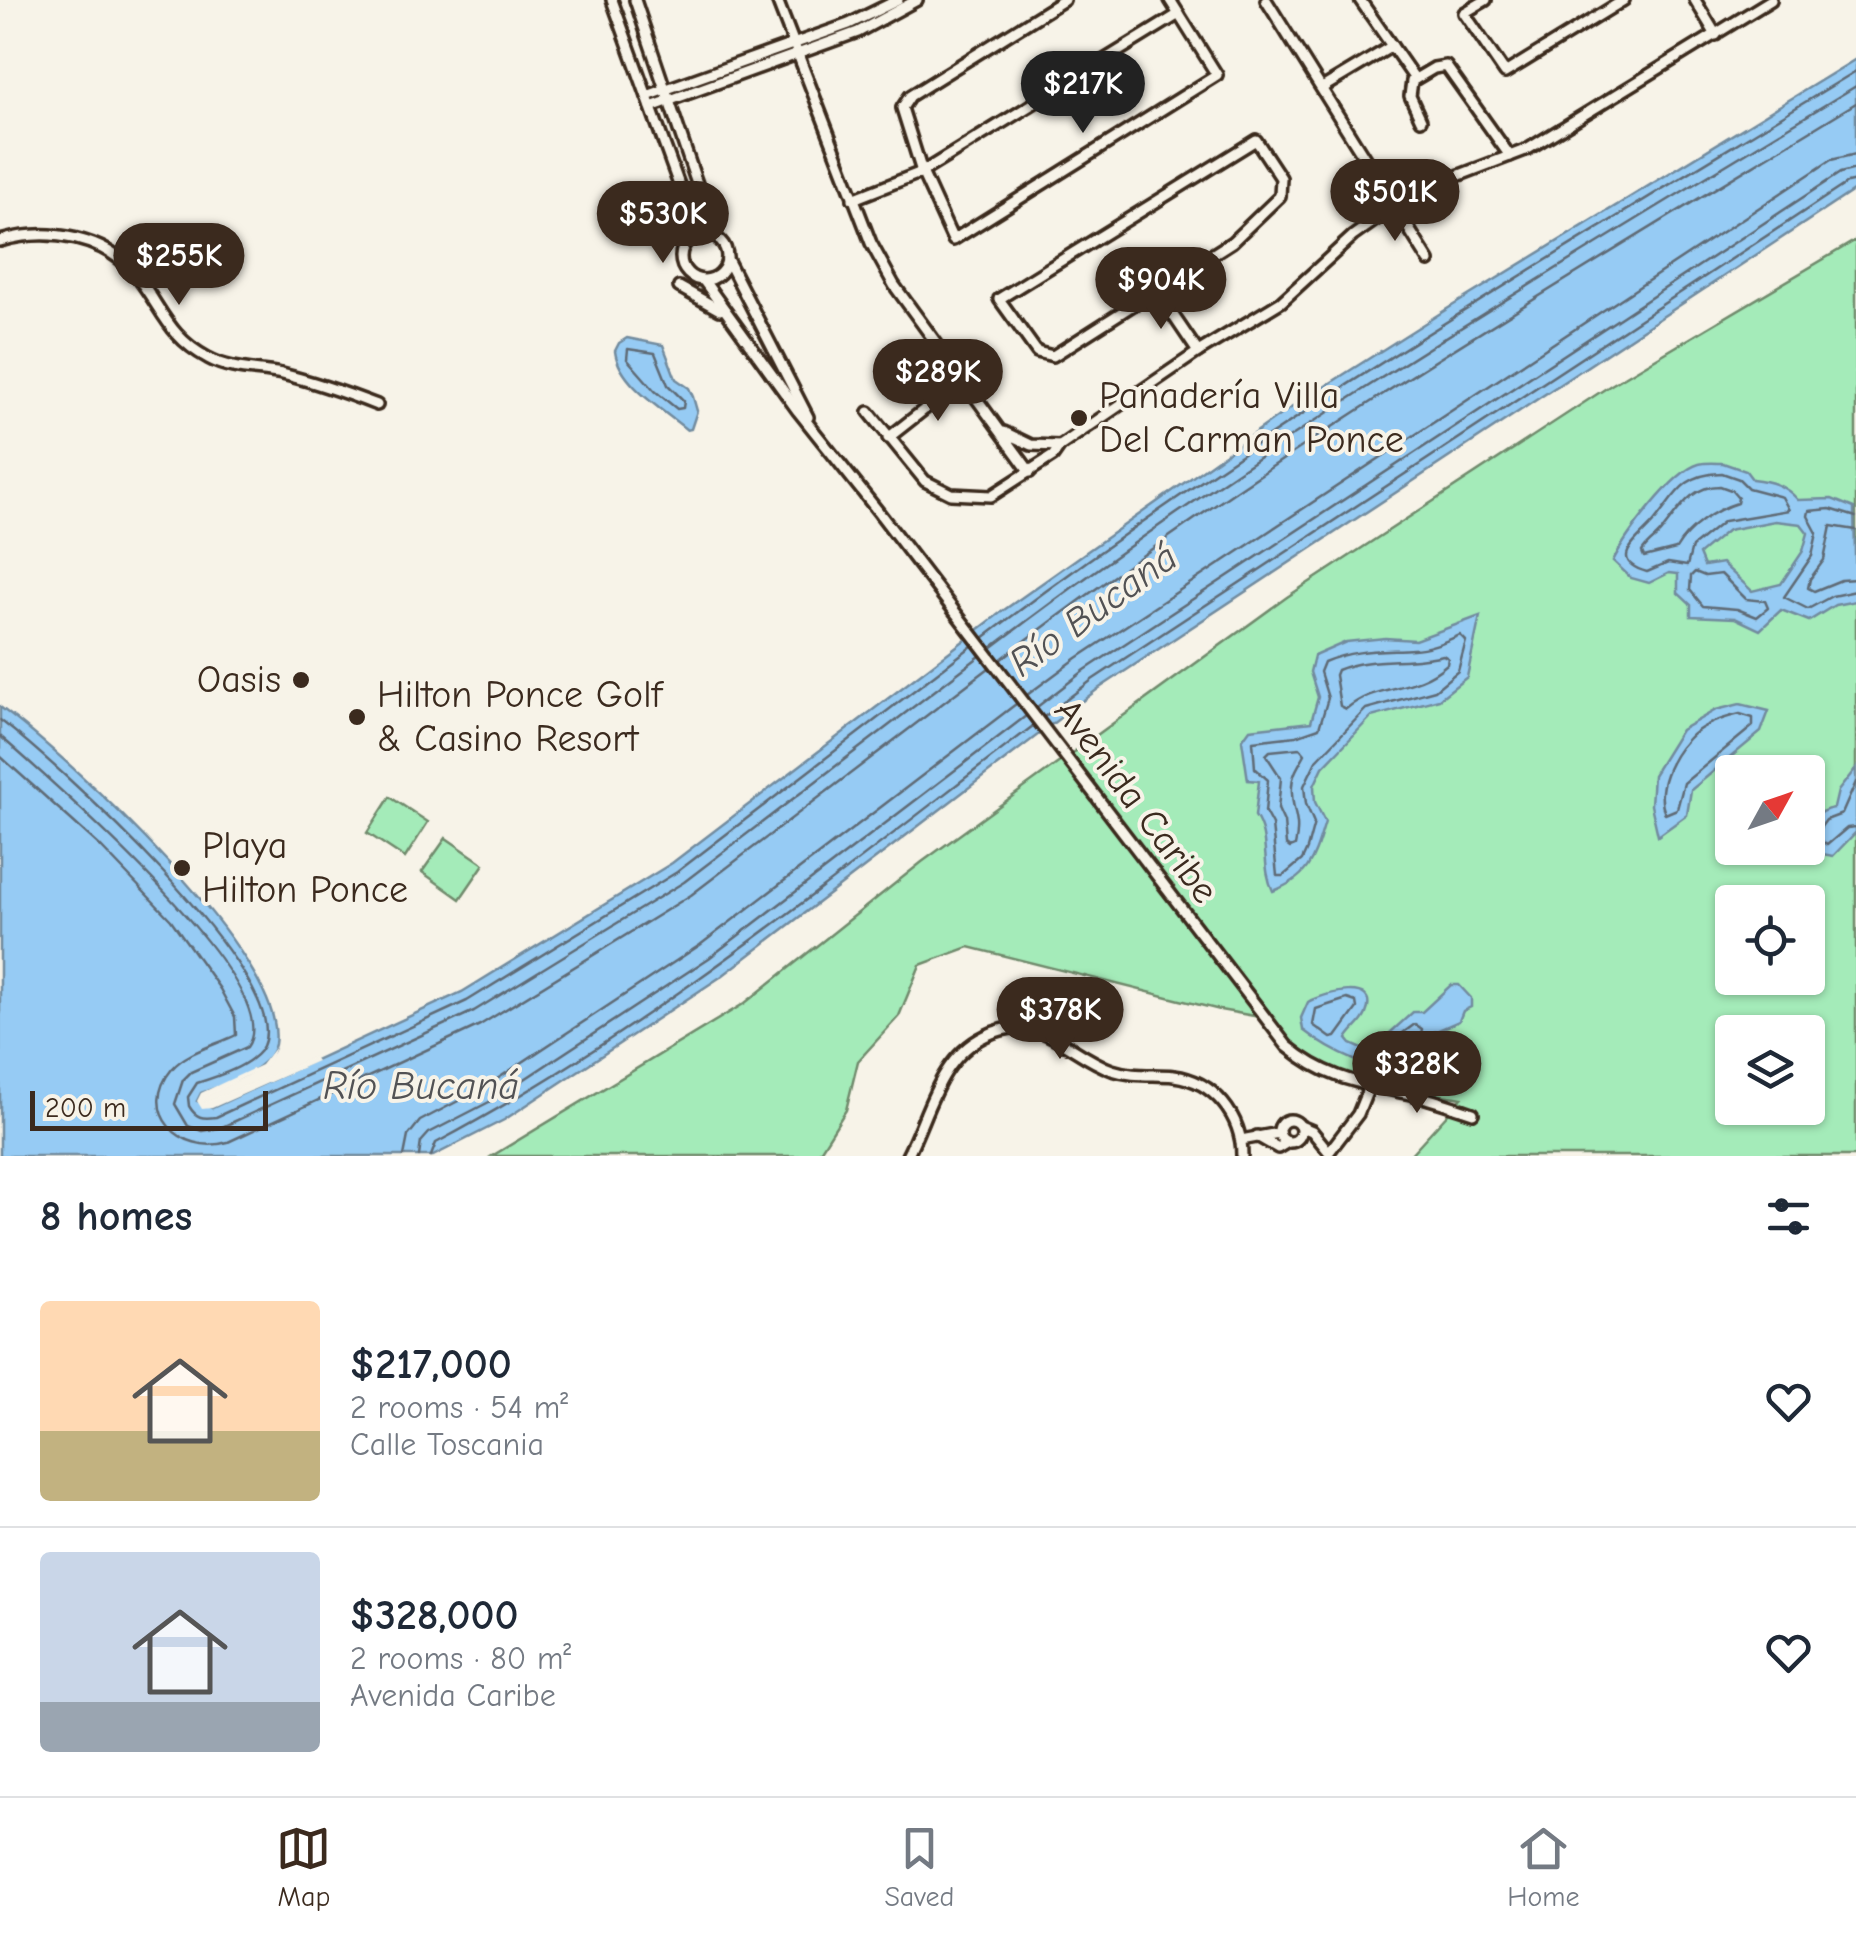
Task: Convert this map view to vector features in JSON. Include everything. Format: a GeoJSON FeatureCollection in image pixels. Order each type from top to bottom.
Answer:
{"type":"FeatureCollection","features":[{"type":"Feature","properties":{"kind":"street"},"geometry":{"type":"LineString","coordinates":[[612,0],[682,196],[682,256],[686,270],[704,281],[717,276],[727,260],[724,246],[715,237],[635,0]]}},
{"type":"Feature","properties":{"kind":"street"},"geometry":{"type":"LineString","coordinates":[[777,0],[853,199],[894,285],[1030,472]]}},
{"type":"Feature","properties":{"kind":"street"},"geometry":{"type":"LineString","coordinates":[[647,96],[849,24],[898,0]]}},
{"type":"Feature","properties":{"kind":"street"},"geometry":{"type":"LineString","coordinates":[[651,108],[858,32],[917,0]]}},
{"type":"Feature","properties":{"kind":"street"},"geometry":{"type":"LineString","coordinates":[[1064,0],[910,96],[902,108],[922,172],[953,240],[1217,76],[1170,0]]}},
{"type":"Feature","properties":{"kind":"street"},"geometry":{"type":"LineString","coordinates":[[1266,0],[1429,261]]}},
{"type":"Feature","properties":{"kind":"street"},"geometry":{"type":"LineString","coordinates":[[1360,0],[1416,78]]}},
{"type":"Feature","properties":{"kind":"street"},"geometry":{"type":"LineString","coordinates":[[1486,0],[1464,14],[1505,73],[1624,0]]}},
{"type":"Feature","properties":{"kind":"street"},"geometry":{"type":"LineString","coordinates":[[1695,0],[1716,35]]}},
{"type":"Feature","properties":{"kind":"street"},"geometry":{"type":"LineString","coordinates":[[869,412],[925,481],[951,494],[991,496],[1198,352],[1282,302],[1354,236],[1394,207],[1444,181],[1544,140],[1771,0]]}},
{"type":"Feature","properties":{"kind":"street"},"geometry":{"type":"LineString","coordinates":[[853,199],[922,172],[1179,14]]}},
{"type":"Feature","properties":{"kind":"street"},"geometry":{"type":"LineString","coordinates":[[1322,88],[1392,46]]}},
{"type":"Feature","properties":{"kind":"street"},"geometry":{"type":"LineString","coordinates":[[1421,120],[1410,96],[1412,81],[1434,68],[1446,66],[1510,156]]}},
{"type":"Feature","properties":{"kind":"street"},"geometry":{"type":"LineString","coordinates":[[1256,140],[1281,178],[1280,196],[1232,242],[1156,290],[1053,356],[1037,352],[999,299],[1256,140]]}},
{"type":"Feature","properties":{"kind":"street"},"geometry":{"type":"LineString","coordinates":[[0,240],[45,234],[66,236],[98,247],[132,271],[173,332],[210,360],[310,380],[377,405]]}},
{"type":"Feature","properties":{"kind":"street"},"geometry":{"type":"LineString","coordinates":[[684,246],[694,237],[715,237]]}},
{"type":"Feature","properties":{"kind":"street","name":"Avenida Caribe"},"geometry":{"type":"LineString","coordinates":[[727,260],[816,432]]}},
{"type":"Feature","properties":{"kind":"street","name":"Avenida Caribe"},"geometry":{"type":"LineString","coordinates":[[704,281],[1287,1046],[1318,1069],[1370,1087],[1421,1096],[1473,1113]]}},
{"type":"Feature","properties":{"kind":"street"},"geometry":{"type":"LineString","coordinates":[[679,287],[728,316]]}},
{"type":"Feature","properties":{"kind":"street"},"geometry":{"type":"LineString","coordinates":[[1156,290],[1198,352]]}},
{"type":"Feature","properties":{"kind":"street"},"geometry":{"type":"LineString","coordinates":[[888,438],[963,379]]}},
{"type":"Feature","properties":{"kind":"street"},"geometry":{"type":"LineString","coordinates":[[1002,431],[1031,445],[1060,446]]}},
{"type":"Feature","properties":{"kind":"street"},"geometry":{"type":"LineString","coordinates":[[907,1156],[930,1099],[946,1072],[977,1040],[1015,1028],[1052,1034],[1114,1071],[1196,1082],[1224,1103],[1241,1140],[1242,1156]]}},
{"type":"Feature","properties":{"kind":"street"},"geometry":{"type":"LineString","coordinates":[[1279,1132],[1286,1120],[1294,1120],[1312,1132],[1328,1155],[1358,1114],[1370,1087]]}},
{"type":"Feature","properties":{"kind":"street"},"geometry":{"type":"LineString","coordinates":[[1256,1136],[1278,1148],[1300,1136],[1300,1126]]}},
{"type":"Feature","properties":{"kind":"street"},"geometry":{"type":"LineString","coordinates":[[1241,1140],[1279,1132]]}},
{"type":"Feature","properties":{"kind":"street"},"geometry":{"type":"LineString","coordinates":[[1279,1132],[1288,1142]]}},
{"type":"Feature","properties":{"kind":"green space"},"geometry":{"type":"Polygon","coordinates":[[[1856,240],[1856,1156],[1409,1156],[1462,1098],[1379,1086],[1334,1072],[1292,1042],[1271,1019],[1220,1010],[969,947],[920,965],[899,1016],[858,1061],[846,1110],[817,1156],[492,1156],[745,1003],[922,862],[1287,597],[1611,385],[1856,240]]]}},
{"type":"Feature","properties":{"kind":"green space"},"geometry":{"type":"Polygon","coordinates":[[[390,797],[428,822],[405,858],[367,833],[390,797]]]}},
{"type":"Feature","properties":{"kind":"green space"},"geometry":{"type":"Polygon","coordinates":[[[446,838],[484,864],[460,899],[422,872],[446,838]]]}},
{"type":"Feature","properties":{"kind":"water","name":"Río Bucaná"},"geometry":{"type":"Polygon","coordinates":[[[1856,59],[1856,189],[1098,689],[722,976],[504,1120],[433,1156],[0,1156],[0,707],[73,768],[168,862],[247,962],[270,1007],[275,1044],[255,1069],[201,1093],[197,1101],[212,1108],[462,992],[672,863],[1004,610],[1283,413],[1856,59]]]}},
{"type":"Feature","properties":{"kind":"water"},"geometry":{"type":"Polygon","coordinates":[[[627,338],[663,345],[676,379],[689,388],[693,397],[697,411],[691,429],[687,430],[655,405],[625,374],[615,351],[627,338]]]}},
{"type":"Feature","properties":{"kind":"water"},"geometry":{"type":"Polygon","coordinates":[[[1723,463],[1746,471],[1752,479],[1777,485],[1798,500],[1832,499],[1854,508],[1856,601],[1835,605],[1809,621],[1781,610],[1760,630],[1735,618],[1691,616],[1691,605],[1678,593],[1678,574],[1669,573],[1649,583],[1631,578],[1613,561],[1639,522],[1676,479],[1699,464],[1723,463]],[[1775,521],[1728,530],[1699,554],[1704,566],[1722,563],[1752,591],[1781,584],[1803,551],[1808,533],[1801,524],[1775,521]]]}},
{"type":"Feature","properties":{"kind":"water"},"geometry":{"type":"Polygon","coordinates":[[[1480,616],[1467,677],[1439,699],[1371,717],[1323,767],[1314,786],[1315,802],[1325,822],[1314,856],[1296,879],[1273,891],[1255,816],[1259,781],[1248,780],[1242,740],[1250,729],[1311,722],[1318,697],[1310,672],[1314,656],[1346,642],[1415,640],[1480,616]]]}},
{"type":"Feature","properties":{"kind":"water"},"geometry":{"type":"Polygon","coordinates":[[[1740,704],[1769,711],[1761,732],[1733,755],[1715,755],[1715,770],[1691,790],[1687,815],[1658,836],[1651,805],[1653,775],[1681,730],[1716,710],[1740,704]]]}},
{"type":"Feature","properties":{"kind":"water"},"geometry":{"type":"Polygon","coordinates":[[[1856,768],[1856,832],[1833,856],[1825,854],[1825,811],[1834,808],[1838,791],[1856,768]]]}},
{"type":"Feature","properties":{"kind":"water"},"geometry":{"type":"Polygon","coordinates":[[[1451,985],[1459,985],[1471,998],[1471,1007],[1463,1011],[1459,1021],[1432,1033],[1421,1079],[1359,1062],[1303,1030],[1301,1018],[1308,1002],[1325,995],[1358,992],[1365,995],[1368,1003],[1366,1014],[1347,1039],[1369,1052],[1413,1012],[1422,1012],[1451,985]]]}},
{"type":"Feature","properties":{"kind":"pier"},"geometry":{"type":"Polygon","coordinates":[[[275,1047],[268,1065],[205,1097],[204,1103],[314,1057],[317,1061],[202,1109],[197,1101],[201,1093],[261,1065],[275,1047]]]}},
{"type":"Feature","properties":{"kind":"place","name":"Panadería Villa Del Carman Ponce"},"geometry":{"type":"Point","coordinates":[1079,418]}},
{"type":"Feature","properties":{"kind":"place","name":"Oasis"},"geometry":{"type":"Point","coordinates":[301,680]}},
{"type":"Feature","properties":{"kind":"place","name":"Hilton Ponce Golf & Casino Resort"},"geometry":{"type":"Point","coordinates":[357,717]}},
{"type":"Feature","properties":{"kind":"place","name":"Playa Hilton Ponce"},"geometry":{"type":"Point","coordinates":[182,868]}}]}
